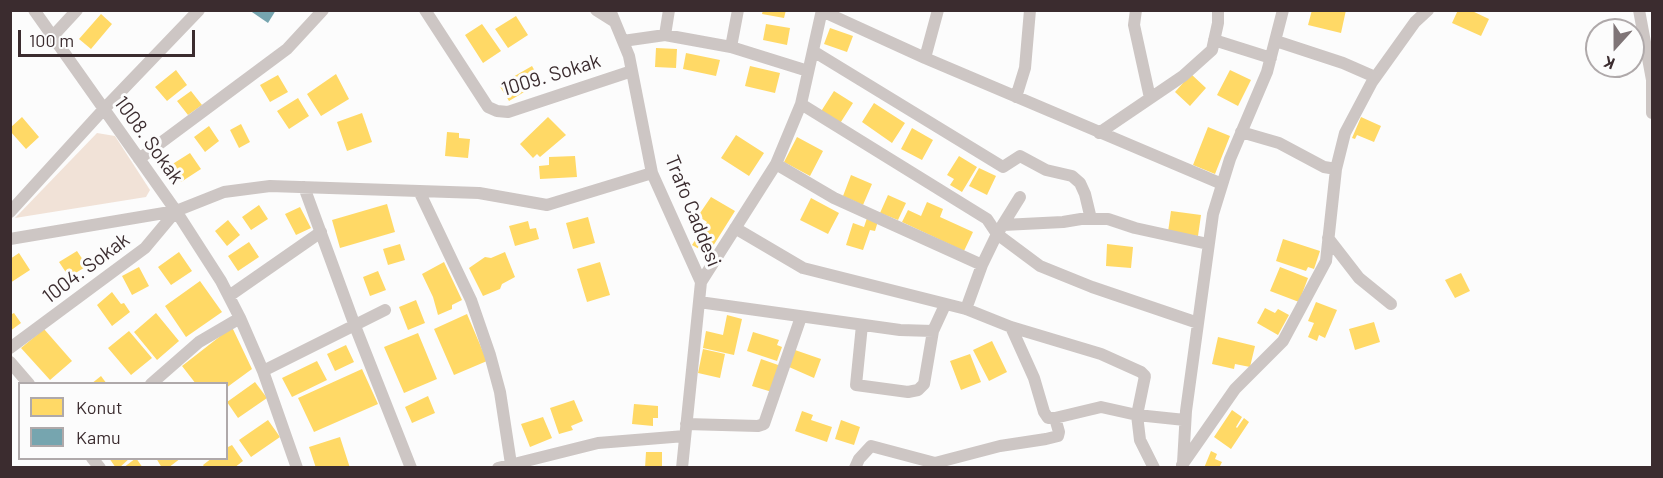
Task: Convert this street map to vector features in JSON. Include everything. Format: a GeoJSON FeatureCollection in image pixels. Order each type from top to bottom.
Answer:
{"type":"FeatureCollection","features":[{"type":"Feature","properties":{"kind":"street","name":"1008. Sokak"},"geometry":{"type":"LineString","coordinates":[[34,10],[176,211],[229,296],[262,371],[297,468]]}},
{"type":"Feature","properties":{"kind":"street"},"geometry":{"type":"LineString","coordinates":[[53,36],[77,10]]}},
{"type":"Feature","properties":{"kind":"street"},"geometry":{"type":"LineString","coordinates":[[10,212],[199,10]]}},
{"type":"Feature","properties":{"kind":"street"},"geometry":{"type":"LineString","coordinates":[[139,159],[287,49],[323,10]]}},
{"type":"Feature","properties":{"kind":"street","name":"1009. Sokak"},"geometry":{"type":"LineString","coordinates":[[425,10],[488,107],[497,111],[508,112],[632,71]]}},
{"type":"Feature","properties":{"kind":"street"},"geometry":{"type":"LineString","coordinates":[[596,10],[613,16]]}},
{"type":"Feature","properties":{"kind":"street"},"geometry":{"type":"LineString","coordinates":[[665,35],[669,10]]}},
{"type":"Feature","properties":{"kind":"street"},"geometry":{"type":"LineString","coordinates":[[730,47],[738,10]]}},
{"type":"Feature","properties":{"kind":"street"},"geometry":{"type":"LineString","coordinates":[[926,58],[938,10]]}},
{"type":"Feature","properties":{"kind":"street"},"geometry":{"type":"LineString","coordinates":[[1016,97],[1025,68],[1030,10]]}},
{"type":"Feature","properties":{"kind":"street"},"geometry":{"type":"LineString","coordinates":[[1136,10],[1134,25],[1150,98]]}},
{"type":"Feature","properties":{"kind":"street"},"geometry":{"type":"LineString","coordinates":[[1099,133],[1183,76],[1212,50],[1218,23],[1218,10]]}},
{"type":"Feature","properties":{"kind":"street"},"geometry":{"type":"LineString","coordinates":[[1182,466],[1185,420],[1212,214],[1230,159],[1267,72],[1283,10]]}},
{"type":"Feature","properties":{"kind":"street"},"geometry":{"type":"LineString","coordinates":[[1182,466],[1235,389],[1283,341],[1326,261],[1336,169],[1345,133],[1375,77],[1415,22],[1428,10]]}},
{"type":"Feature","properties":{"kind":"street"},"geometry":{"type":"LineString","coordinates":[[1639,10],[1652,80],[1653,113]]}},
{"type":"Feature","properties":{"kind":"street"},"geometry":{"type":"LineString","coordinates":[[701,282],[776,164],[801,104],[822,11],[1099,133],[1222,184]]}},
{"type":"Feature","properties":{"kind":"street","name":"Trafo Caddesi"},"geometry":{"type":"LineString","coordinates":[[613,16],[632,71],[652,173],[701,282],[682,468]]}},
{"type":"Feature","properties":{"kind":"street"},"geometry":{"type":"LineString","coordinates":[[622,41],[665,35],[730,47],[808,72]]}},
{"type":"Feature","properties":{"kind":"street"},"geometry":{"type":"LineString","coordinates":[[1214,40],[1271,58]]}},
{"type":"Feature","properties":{"kind":"street"},"geometry":{"type":"LineString","coordinates":[[1276,41],[1343,63],[1375,77]]}},
{"type":"Feature","properties":{"kind":"street"},"geometry":{"type":"LineString","coordinates":[[813,51],[1003,167],[1020,156],[1046,170],[1072,176],[1080,183],[1092,219]]}},
{"type":"Feature","properties":{"kind":"street"},"geometry":{"type":"LineString","coordinates":[[801,104],[987,219],[1040,266],[1092,287],[1198,323]]}},
{"type":"Feature","properties":{"kind":"street"},"geometry":{"type":"LineString","coordinates":[[1241,132],[1279,143],[1324,167],[1336,169]]}},
{"type":"Feature","properties":{"kind":"street"},"geometry":{"type":"LineString","coordinates":[[776,164],[834,198],[982,264]]}},
{"type":"Feature","properties":{"kind":"street"},"geometry":{"type":"LineString","coordinates":[[10,239],[176,211],[224,192],[270,186],[479,193],[547,205],[652,173]]}},
{"type":"Feature","properties":{"kind":"street"},"geometry":{"type":"LineString","coordinates":[[304,187],[355,326],[411,468]]}},
{"type":"Feature","properties":{"kind":"street"},"geometry":{"type":"LineString","coordinates":[[419,191],[471,300],[490,355],[500,392],[511,464]]}},
{"type":"Feature","properties":{"kind":"street"},"geometry":{"type":"LineString","coordinates":[[966,309],[982,264],[1012,207],[1020,197]]}},
{"type":"Feature","properties":{"kind":"street","name":"1004. Sokak"},"geometry":{"type":"LineString","coordinates":[[10,348],[145,248],[176,211]]}},
{"type":"Feature","properties":{"kind":"street"},"geometry":{"type":"LineString","coordinates":[[1000,230],[1108,219],[1135,228],[1208,244]]}},
{"type":"Feature","properties":{"kind":"street"},"geometry":{"type":"LineString","coordinates":[[735,228],[803,268],[966,309],[1011,327],[1101,354],[1141,372],[1146,376],[1137,415],[1140,440],[1154,468]]}},
{"type":"Feature","properties":{"kind":"street"},"geometry":{"type":"LineString","coordinates":[[229,296],[321,232]]}},
{"type":"Feature","properties":{"kind":"street"},"geometry":{"type":"LineString","coordinates":[[1328,238],[1359,278],[1391,304]]}},
{"type":"Feature","properties":{"kind":"street"},"geometry":{"type":"LineString","coordinates":[[699,302],[900,330],[933,331]]}},
{"type":"Feature","properties":{"kind":"street"},"geometry":{"type":"LineString","coordinates":[[862,325],[856,385],[908,392],[918,390],[924,384],[933,331],[945,305]]}},
{"type":"Feature","properties":{"kind":"street"},"geometry":{"type":"LineString","coordinates":[[262,371],[385,310]]}},
{"type":"Feature","properties":{"kind":"street"},"geometry":{"type":"LineString","coordinates":[[498,468],[598,443],[686,430],[764,424],[801,317]]}},
{"type":"Feature","properties":{"kind":"street"},"geometry":{"type":"LineString","coordinates":[[153,382],[199,342],[240,318]]}},
{"type":"Feature","properties":{"kind":"street"},"geometry":{"type":"LineString","coordinates":[[1011,327],[1034,378],[1048,418],[1101,407],[1137,415],[1185,420]]}},
{"type":"Feature","properties":{"kind":"street"},"geometry":{"type":"LineString","coordinates":[[10,362],[26,382]]}},
{"type":"Feature","properties":{"kind":"street"},"geometry":{"type":"LineString","coordinates":[[855,468],[859,459],[871,446],[935,463],[1000,446],[1047,439],[1058,436],[1055,418]]}},
{"type":"Feature","properties":{"kind":"shaded area"},"geometry":{"type":"Polygon","coordinates":[[[97,133],[115,136],[150,190],[146,197],[15,218],[97,133]]]}},
{"type":"Feature","properties":{"kind":"building: Konut"},"geometry":{"type":"Polygon","coordinates":[[[763,10],[786,10],[784,18],[762,14],[763,10]]]}},
{"type":"Feature","properties":{"kind":"building: Konut"},"geometry":{"type":"Polygon","coordinates":[[[1312,10],[1346,10],[1341,33],[1308,25],[1312,10]]]}},
{"type":"Feature","properties":{"kind":"building: Konut"},"geometry":{"type":"Polygon","coordinates":[[[1458,10],[1470,10],[1489,19],[1481,36],[1452,23],[1458,10]]]}},
{"type":"Feature","properties":{"kind":"building: Konut"},"geometry":{"type":"Polygon","coordinates":[[[101,14],[112,24],[91,49],[79,39],[101,14]]]}},
{"type":"Feature","properties":{"kind":"building: Konut"},"geometry":{"type":"Polygon","coordinates":[[[516,16],[528,35],[508,48],[495,29],[516,16]]]}},
{"type":"Feature","properties":{"kind":"building: Konut"},"geometry":{"type":"Polygon","coordinates":[[[482,24],[501,51],[483,63],[465,35],[482,24]]]}},
{"type":"Feature","properties":{"kind":"building: Konut"},"geometry":{"type":"Polygon","coordinates":[[[766,24],[790,28],[787,45],[763,40],[766,24]]]}},
{"type":"Feature","properties":{"kind":"building: Konut"},"geometry":{"type":"Polygon","coordinates":[[[830,28],[853,36],[847,52],[824,44],[830,28]]]}},
{"type":"Feature","properties":{"kind":"building: Konut"},"geometry":{"type":"Polygon","coordinates":[[[656,48],[677,49],[676,68],[655,67],[656,48]]]}},
{"type":"Feature","properties":{"kind":"building: Konut"},"geometry":{"type":"Polygon","coordinates":[[[686,53],[720,60],[716,76],[683,69],[686,53]]]}},
{"type":"Feature","properties":{"kind":"building: Konut"},"geometry":{"type":"Polygon","coordinates":[[[532,66],[541,82],[509,101],[499,85],[532,66]]]}},
{"type":"Feature","properties":{"kind":"building: Konut"},"geometry":{"type":"Polygon","coordinates":[[[750,66],[780,73],[775,93],[745,86],[750,66]]]}},
{"type":"Feature","properties":{"kind":"building: Konut"},"geometry":{"type":"Polygon","coordinates":[[[176,70],[187,85],[167,101],[155,87],[176,70]]]}},
{"type":"Feature","properties":{"kind":"building: Konut"},"geometry":{"type":"Polygon","coordinates":[[[1230,70],[1251,80],[1238,106],[1217,95],[1230,70]]]}},
{"type":"Feature","properties":{"kind":"building: Konut"},"geometry":{"type":"Polygon","coordinates":[[[336,74],[349,99],[321,116],[307,94],[336,74]]]}},
{"type":"Feature","properties":{"kind":"building: Konut"},"geometry":{"type":"Polygon","coordinates":[[[1191,74],[1206,88],[1190,106],[1175,92],[1191,74]]]}},
{"type":"Feature","properties":{"kind":"building: Konut"},"geometry":{"type":"Polygon","coordinates":[[[278,75],[288,92],[270,102],[260,85],[278,75]]]}},
{"type":"Feature","properties":{"kind":"building: Konut"},"geometry":{"type":"Polygon","coordinates":[[[191,91],[202,105],[188,115],[177,101],[191,91]]]}},
{"type":"Feature","properties":{"kind":"building: Konut"},"geometry":{"type":"Polygon","coordinates":[[[834,91],[853,103],[839,125],[820,113],[834,91]]]}},
{"type":"Feature","properties":{"kind":"building: Konut"},"geometry":{"type":"Polygon","coordinates":[[[298,98],[309,116],[289,129],[277,111],[298,98]]]}},
{"type":"Feature","properties":{"kind":"building: Konut"},"geometry":{"type":"Polygon","coordinates":[[[874,103],[905,123],[892,143],[862,122],[874,103]]]}},
{"type":"Feature","properties":{"kind":"building: Konut"},"geometry":{"type":"Polygon","coordinates":[[[362,113],[372,142],[347,151],[337,122],[362,113]]]}},
{"type":"Feature","properties":{"kind":"building: Konut"},"geometry":{"type":"Polygon","coordinates":[[[22,117],[39,137],[26,149],[10,131],[10,128],[22,117]]]}},
{"type":"Feature","properties":{"kind":"building: Konut"},"geometry":{"type":"Polygon","coordinates":[[[548,117],[566,135],[540,157],[537,154],[533,158],[520,144],[548,117]]]}},
{"type":"Feature","properties":{"kind":"building: Konut"},"geometry":{"type":"Polygon","coordinates":[[[1361,117],[1381,126],[1374,142],[1357,135],[1355,139],[1352,138],[1361,117]]]}},
{"type":"Feature","properties":{"kind":"building: Konut"},"geometry":{"type":"Polygon","coordinates":[[[241,124],[250,142],[239,148],[230,130],[241,124]]]}},
{"type":"Feature","properties":{"kind":"building: Konut"},"geometry":{"type":"Polygon","coordinates":[[[209,126],[219,141],[205,152],[194,137],[209,126]]]}},
{"type":"Feature","properties":{"kind":"building: Konut"},"geometry":{"type":"Polygon","coordinates":[[[1208,127],[1230,136],[1215,174],[1193,165],[1208,127]]]}},
{"type":"Feature","properties":{"kind":"building: Konut"},"geometry":{"type":"Polygon","coordinates":[[[912,128],[933,140],[922,160],[901,149],[912,128]]]}},
{"type":"Feature","properties":{"kind":"building: Konut"},"geometry":{"type":"Polygon","coordinates":[[[447,132],[459,133],[459,138],[470,139],[468,158],[445,156],[447,132]]]}},
{"type":"Feature","properties":{"kind":"building: Konut"},"geometry":{"type":"Polygon","coordinates":[[[736,135],[764,153],[749,176],[721,158],[736,135]]]}},
{"type":"Feature","properties":{"kind":"building: Konut"},"geometry":{"type":"Polygon","coordinates":[[[797,137],[823,151],[810,176],[784,162],[797,137]]]}},
{"type":"Feature","properties":{"kind":"building: Konut"},"geometry":{"type":"Polygon","coordinates":[[[190,153],[201,169],[181,182],[171,165],[190,153]]]}},
{"type":"Feature","properties":{"kind":"building: Konut"},"geometry":{"type":"Polygon","coordinates":[[[575,156],[577,177],[540,179],[539,166],[549,165],[549,157],[575,156]]]}},
{"type":"Feature","properties":{"kind":"building: Konut"},"geometry":{"type":"Polygon","coordinates":[[[959,156],[977,167],[962,192],[950,185],[954,179],[947,175],[959,156]]]}},
{"type":"Feature","properties":{"kind":"building: Konut"},"geometry":{"type":"Polygon","coordinates":[[[979,168],[996,176],[987,195],[969,186],[979,168]]]}},
{"type":"Feature","properties":{"kind":"building: Konut"},"geometry":{"type":"Polygon","coordinates":[[[851,175],[872,184],[863,205],[843,196],[851,175]]]}},
{"type":"Feature","properties":{"kind":"building: Konut"},"geometry":{"type":"Polygon","coordinates":[[[888,195],[906,203],[898,220],[880,213],[888,195]]]}},
{"type":"Feature","properties":{"kind":"building: Konut"},"geometry":{"type":"Polygon","coordinates":[[[711,197],[735,211],[708,254],[692,245],[707,222],[698,216],[711,197]]]}},
{"type":"Feature","properties":{"kind":"building: Konut"},"geometry":{"type":"Polygon","coordinates":[[[811,198],[839,213],[828,234],[800,220],[811,198]]]}},
{"type":"Feature","properties":{"kind":"building: Konut"},"geometry":{"type":"Polygon","coordinates":[[[927,202],[943,209],[940,217],[973,232],[964,251],[902,222],[908,210],[921,216],[927,202]]]}},
{"type":"Feature","properties":{"kind":"building: Konut"},"geometry":{"type":"Polygon","coordinates":[[[387,204],[395,232],[340,248],[332,220],[387,204]]]}},
{"type":"Feature","properties":{"kind":"building: Konut"},"geometry":{"type":"Polygon","coordinates":[[[259,205],[268,219],[251,230],[242,217],[259,205]]]}},
{"type":"Feature","properties":{"kind":"building: Konut"},"geometry":{"type":"Polygon","coordinates":[[[300,207],[311,228],[296,235],[285,214],[300,207]]]}},
{"type":"Feature","properties":{"kind":"building: Konut"},"geometry":{"type":"Polygon","coordinates":[[[1171,211],[1201,215],[1198,236],[1168,232],[1171,211]]]}},
{"type":"Feature","properties":{"kind":"building: Konut"},"geometry":{"type":"Polygon","coordinates":[[[588,217],[595,243],[573,249],[566,223],[588,217]]]}},
{"type":"Feature","properties":{"kind":"building: Konut"},"geometry":{"type":"Polygon","coordinates":[[[867,218],[878,221],[875,231],[870,230],[863,250],[846,245],[853,223],[864,227],[867,218]]]}},
{"type":"Feature","properties":{"kind":"building: Konut"},"geometry":{"type":"Polygon","coordinates":[[[228,220],[240,235],[227,246],[215,231],[228,220]]]}},
{"type":"Feature","properties":{"kind":"building: Konut"},"geometry":{"type":"Polygon","coordinates":[[[528,221],[530,229],[536,228],[539,239],[515,246],[509,226],[528,221]]]}},
{"type":"Feature","properties":{"kind":"building: Konut"},"geometry":{"type":"Polygon","coordinates":[[[1283,239],[1320,251],[1314,269],[1308,267],[1306,271],[1276,261],[1283,239]]]}},
{"type":"Feature","properties":{"kind":"building: Konut"},"geometry":{"type":"Polygon","coordinates":[[[249,242],[259,257],[238,271],[228,256],[249,242]]]}},
{"type":"Feature","properties":{"kind":"building: Konut"},"geometry":{"type":"Polygon","coordinates":[[[400,244],[405,260],[388,265],[383,249],[400,244]]]}},
{"type":"Feature","properties":{"kind":"building: Konut"},"geometry":{"type":"Polygon","coordinates":[[[1107,244],[1133,247],[1131,268],[1106,266],[1107,244]]]}},
{"type":"Feature","properties":{"kind":"building: Konut"},"geometry":{"type":"Polygon","coordinates":[[[77,251],[87,266],[69,277],[59,262],[77,251]]]}},
{"type":"Feature","properties":{"kind":"building: Konut"},"geometry":{"type":"Polygon","coordinates":[[[179,252],[192,271],[171,285],[158,267],[179,252]]]}},
{"type":"Feature","properties":{"kind":"building: Konut"},"geometry":{"type":"Polygon","coordinates":[[[505,252],[515,277],[502,284],[500,289],[483,296],[469,268],[485,257],[491,258],[505,252]]]}},
{"type":"Feature","properties":{"kind":"building: Konut"},"geometry":{"type":"Polygon","coordinates":[[[19,253],[30,270],[10,283],[10,259],[19,253]]]}},
{"type":"Feature","properties":{"kind":"building: Konut"},"geometry":{"type":"Polygon","coordinates":[[[444,262],[462,300],[452,305],[452,309],[438,315],[433,297],[422,274],[444,262]]]}},
{"type":"Feature","properties":{"kind":"building: Konut"},"geometry":{"type":"Polygon","coordinates":[[[600,262],[610,295],[587,302],[577,269],[600,262]]]}},
{"type":"Feature","properties":{"kind":"building: Konut"},"geometry":{"type":"Polygon","coordinates":[[[139,267],[149,286],[132,295],[122,276],[139,267]]]}},
{"type":"Feature","properties":{"kind":"building: Konut"},"geometry":{"type":"Polygon","coordinates":[[[1280,267],[1308,278],[1299,302],[1270,291],[1280,267]]]}},
{"type":"Feature","properties":{"kind":"building: Konut"},"geometry":{"type":"Polygon","coordinates":[[[378,271],[386,290],[370,296],[363,277],[378,271]]]}},
{"type":"Feature","properties":{"kind":"building: Konut"},"geometry":{"type":"Polygon","coordinates":[[[1461,273],[1470,291],[1455,298],[1445,280],[1461,273]]]}},
{"type":"Feature","properties":{"kind":"building: Konut"},"geometry":{"type":"Polygon","coordinates":[[[200,281],[222,312],[186,337],[165,306],[200,281]]]}},
{"type":"Feature","properties":{"kind":"building: Konut"},"geometry":{"type":"Polygon","coordinates":[[[112,292],[130,312],[112,326],[97,305],[112,292]]]}},
{"type":"Feature","properties":{"kind":"building: Konut"},"geometry":{"type":"Polygon","coordinates":[[[416,300],[425,323],[408,330],[399,307],[416,300]]]}},
{"type":"Feature","properties":{"kind":"building: Konut"},"geometry":{"type":"Polygon","coordinates":[[[1316,302],[1337,310],[1325,338],[1319,335],[1317,341],[1308,337],[1314,323],[1308,321],[1316,302]]]}},
{"type":"Feature","properties":{"kind":"building: Konut"},"geometry":{"type":"Polygon","coordinates":[[[1265,308],[1275,313],[1278,309],[1289,315],[1278,335],[1257,323],[1265,308]]]}},
{"type":"Feature","properties":{"kind":"building: Konut"},"geometry":{"type":"Polygon","coordinates":[[[14,313],[21,323],[10,331],[10,315],[14,313]]]}},
{"type":"Feature","properties":{"kind":"building: Konut"},"geometry":{"type":"Polygon","coordinates":[[[156,313],[179,341],[157,360],[134,332],[156,313]]]}},
{"type":"Feature","properties":{"kind":"building: Konut"},"geometry":{"type":"Polygon","coordinates":[[[467,314],[487,361],[454,375],[434,329],[467,314]]]}},
{"type":"Feature","properties":{"kind":"building: Konut"},"geometry":{"type":"Polygon","coordinates":[[[727,315],[742,319],[734,355],[703,348],[706,331],[723,335],[727,315]]]}},
{"type":"Feature","properties":{"kind":"building: Konut"},"geometry":{"type":"Polygon","coordinates":[[[1374,322],[1380,342],[1355,350],[1349,329],[1374,322]]]}},
{"type":"Feature","properties":{"kind":"building: Konut"},"geometry":{"type":"Polygon","coordinates":[[[232,327],[252,369],[228,387],[228,382],[194,382],[182,366],[232,327]]]}},
{"type":"Feature","properties":{"kind":"building: Konut"},"geometry":{"type":"Polygon","coordinates":[[[44,329],[72,361],[50,380],[21,348],[44,329]]]}},
{"type":"Feature","properties":{"kind":"building: Konut"},"geometry":{"type":"Polygon","coordinates":[[[129,331],[152,358],[131,375],[108,348],[129,331]]]}},
{"type":"Feature","properties":{"kind":"building: Konut"},"geometry":{"type":"Polygon","coordinates":[[[753,332],[779,340],[777,345],[782,347],[777,361],[747,351],[753,332]]]}},
{"type":"Feature","properties":{"kind":"building: Konut"},"geometry":{"type":"Polygon","coordinates":[[[418,333],[437,379],[404,393],[384,347],[418,333]]]}},
{"type":"Feature","properties":{"kind":"building: Konut"},"geometry":{"type":"Polygon","coordinates":[[[1218,337],[1255,346],[1250,367],[1235,364],[1234,369],[1212,364],[1218,337]]]}},
{"type":"Feature","properties":{"kind":"building: Konut"},"geometry":{"type":"Polygon","coordinates":[[[992,341],[1007,372],[989,381],[973,350],[992,341]]]}},
{"type":"Feature","properties":{"kind":"building: Konut"},"geometry":{"type":"Polygon","coordinates":[[[346,345],[354,362],[335,371],[327,354],[346,345]]]}},
{"type":"Feature","properties":{"kind":"building: Konut"},"geometry":{"type":"Polygon","coordinates":[[[703,349],[725,354],[720,378],[698,373],[703,349]]]}},
{"type":"Feature","properties":{"kind":"building: Konut"},"geometry":{"type":"Polygon","coordinates":[[[795,350],[821,359],[814,378],[789,367],[795,350]]]}},
{"type":"Feature","properties":{"kind":"building: Konut"},"geometry":{"type":"Polygon","coordinates":[[[970,354],[981,382],[961,390],[950,361],[970,354]]]}},
{"type":"Feature","properties":{"kind":"building: Konut"},"geometry":{"type":"Polygon","coordinates":[[[761,359],[781,366],[772,392],[752,386],[761,359]]]}},
{"type":"Feature","properties":{"kind":"building: Konut"},"geometry":{"type":"Polygon","coordinates":[[[317,361],[327,380],[292,397],[282,378],[317,361]]]}},
{"type":"Feature","properties":{"kind":"building: Konut"},"geometry":{"type":"Polygon","coordinates":[[[362,369],[378,404],[314,432],[298,398],[362,369]]]}},
{"type":"Feature","properties":{"kind":"building: Konut"},"geometry":{"type":"Polygon","coordinates":[[[101,376],[106,382],[94,382],[101,376]]]}},
{"type":"Feature","properties":{"kind":"building: Konut"},"geometry":{"type":"Polygon","coordinates":[[[255,382],[267,398],[238,418],[228,401],[255,382]]]}},
{"type":"Feature","properties":{"kind":"building: Konut"},"geometry":{"type":"Polygon","coordinates":[[[428,396],[435,413],[412,423],[405,407],[428,396]]]}},
{"type":"Feature","properties":{"kind":"building: Konut"},"geometry":{"type":"Polygon","coordinates":[[[574,400],[583,421],[571,426],[573,430],[559,434],[550,408],[574,400]]]}},
{"type":"Feature","properties":{"kind":"building: Konut"},"geometry":{"type":"Polygon","coordinates":[[[634,404],[658,406],[658,418],[653,418],[653,426],[632,424],[634,404]]]}},
{"type":"Feature","properties":{"kind":"building: Konut"},"geometry":{"type":"Polygon","coordinates":[[[1232,410],[1242,417],[1237,428],[1244,418],[1249,422],[1231,449],[1214,437],[1232,410]]]}},
{"type":"Feature","properties":{"kind":"building: Konut"},"geometry":{"type":"Polygon","coordinates":[[[802,411],[813,415],[811,420],[832,427],[827,442],[795,431],[802,411]]]}},
{"type":"Feature","properties":{"kind":"building: Konut"},"geometry":{"type":"Polygon","coordinates":[[[543,417],[552,438],[530,447],[521,424],[543,417]]]}},
{"type":"Feature","properties":{"kind":"building: Konut"},"geometry":{"type":"Polygon","coordinates":[[[268,420],[280,437],[251,457],[239,440],[268,420]]]}},
{"type":"Feature","properties":{"kind":"building: Konut"},"geometry":{"type":"Polygon","coordinates":[[[841,420],[860,427],[854,445],[835,439],[841,420]]]}},
{"type":"Feature","properties":{"kind":"building: Konut"},"geometry":{"type":"Polygon","coordinates":[[[340,437],[350,468],[316,468],[309,447],[340,437]]]}},
{"type":"Feature","properties":{"kind":"building: Konut"},"geometry":{"type":"Polygon","coordinates":[[[232,445],[243,461],[234,468],[205,468],[203,465],[209,460],[228,460],[228,447],[232,445]]]}},
{"type":"Feature","properties":{"kind":"building: Konut"},"geometry":{"type":"Polygon","coordinates":[[[1211,451],[1217,454],[1215,459],[1222,462],[1219,468],[1204,468],[1211,451]]]}},
{"type":"Feature","properties":{"kind":"building: Konut"},"geometry":{"type":"Polygon","coordinates":[[[646,452],[662,452],[662,468],[645,468],[646,452]]]}},
{"type":"Feature","properties":{"kind":"building: Konut"},"geometry":{"type":"Polygon","coordinates":[[[110,460],[128,460],[119,468],[116,468],[110,460]]]}},
{"type":"Feature","properties":{"kind":"building: Konut"},"geometry":{"type":"Polygon","coordinates":[[[133,460],[137,460],[143,468],[123,468],[133,460]]]}},
{"type":"Feature","properties":{"kind":"building: Konut"},"geometry":{"type":"Polygon","coordinates":[[[157,460],[178,460],[168,468],[162,468],[157,460]]]}},
{"type":"Feature","properties":{"kind":"building: Kamu"},"geometry":{"type":"Polygon","coordinates":[[[249,10],[276,10],[268,23],[249,10]]]}}]}
